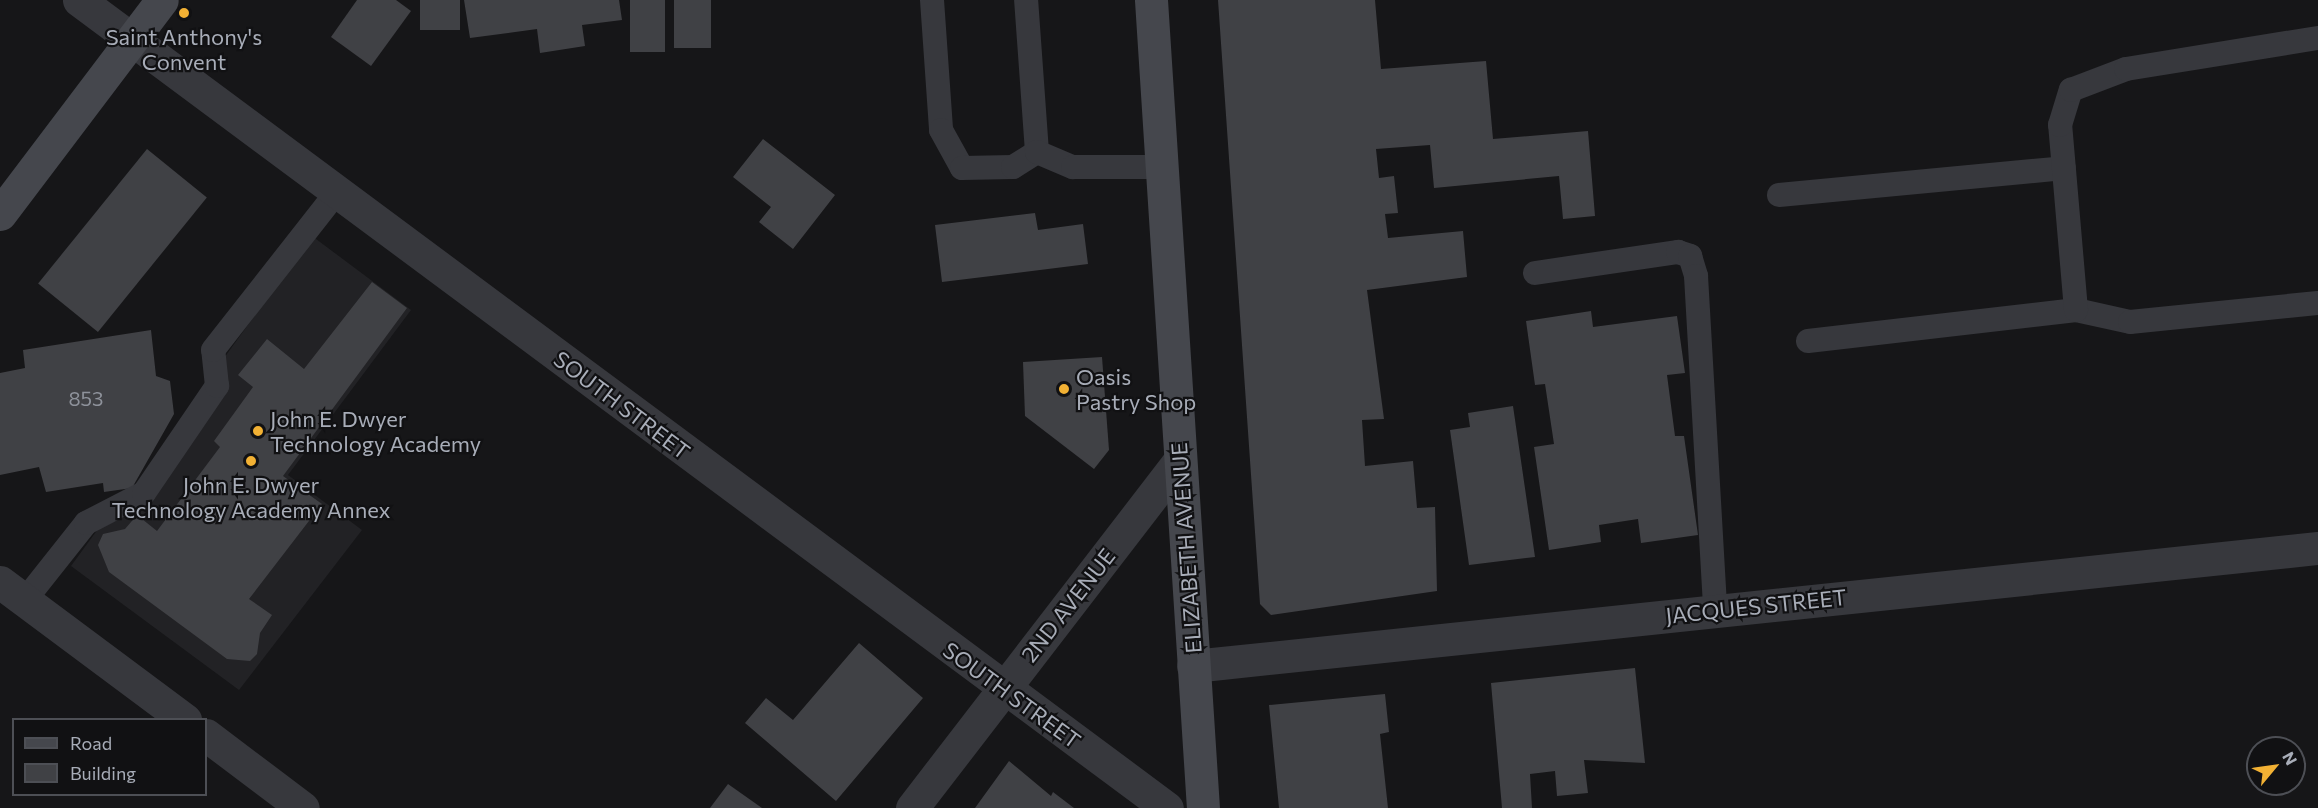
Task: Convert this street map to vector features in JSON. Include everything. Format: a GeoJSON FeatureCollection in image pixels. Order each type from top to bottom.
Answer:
{"type":"FeatureCollection","features":[{"type":"Feature","properties":{"kind":"street","name":"SOUTH STREET"},"geometry":{"type":"LineString","coordinates":[[79,0],[1003,690],[1167,808]]}},
{"type":"Feature","properties":{"kind":"street"},"geometry":{"type":"LineString","coordinates":[[0,214],[130,38],[162,0]]}},
{"type":"Feature","properties":{"kind":"street","name":"ELIZABETH AVENUE"},"geometry":{"type":"LineString","coordinates":[[1151,0],[1203,808]]}},
{"type":"Feature","properties":{"kind":"street","name":"2ND AVENUE"},"geometry":{"type":"LineString","coordinates":[[912,808],[1180,460]]}},
{"type":"Feature","properties":{"kind":"street","name":"JACQUES STREET"},"geometry":{"type":"LineString","coordinates":[[1193,666],[2318,548]]}},
{"type":"Feature","properties":{"kind":"street"},"geometry":{"type":"LineString","coordinates":[[12,591],[182,718]]}},
{"type":"Feature","properties":{"kind":"street"},"geometry":{"type":"LineString","coordinates":[[207,736],[303,808]]}},
{"type":"Feature","properties":{"kind":"lane"},"geometry":{"type":"LineString","coordinates":[[932,0],[941,130],[962,168],[1013,167],[1037,152]]}},
{"type":"Feature","properties":{"kind":"lane"},"geometry":{"type":"LineString","coordinates":[[1026,0],[1037,152]]}},
{"type":"Feature","properties":{"kind":"lane"},"geometry":{"type":"LineString","coordinates":[[2076,310],[2060,125],[2071,90],[2126,69],[2318,38]]}},
{"type":"Feature","properties":{"kind":"lane"},"geometry":{"type":"LineString","coordinates":[[1037,152],[1073,167],[1162,166]]}},
{"type":"Feature","properties":{"kind":"lane"},"geometry":{"type":"LineString","coordinates":[[1779,195],[2064,168]]}},
{"type":"Feature","properties":{"kind":"lane"},"geometry":{"type":"LineString","coordinates":[[12,591],[86,523],[144,493],[217,386],[213,350],[337,192]]}},
{"type":"Feature","properties":{"kind":"lane"},"geometry":{"type":"LineString","coordinates":[[1535,273],[1678,252],[1690,256],[1696,276],[1715,610]]}},
{"type":"Feature","properties":{"kind":"lane"},"geometry":{"type":"LineString","coordinates":[[1808,341],[2076,310],[2130,322],[2318,303]]}},
{"type":"Feature","properties":{"kind":"shaded area","name":"John E. Dwyer Technology Academy"},"geometry":{"type":"Polygon","coordinates":[[[312,236],[411,310],[288,475],[362,530],[239,690],[71,566],[98,529],[140,510],[227,386],[224,358],[312,236]]]}},
{"type":"Feature","properties":{"kind":"building"},"geometry":{"type":"Polygon","coordinates":[[[357,0],[396,0],[411,11],[371,66],[331,37],[357,0]]]}},
{"type":"Feature","properties":{"kind":"building"},"geometry":{"type":"Polygon","coordinates":[[[420,0],[460,0],[460,30],[420,30],[420,0]]]}},
{"type":"Feature","properties":{"kind":"building"},"geometry":{"type":"Polygon","coordinates":[[[464,0],[619,0],[622,20],[582,25],[585,46],[540,53],[537,29],[470,38],[464,0]]]}},
{"type":"Feature","properties":{"kind":"building"},"geometry":{"type":"Polygon","coordinates":[[[630,0],[665,0],[665,52],[630,52],[630,0]]]}},
{"type":"Feature","properties":{"kind":"building"},"geometry":{"type":"Polygon","coordinates":[[[674,0],[711,0],[711,48],[674,48],[674,0]]]}},
{"type":"Feature","properties":{"kind":"building"},"geometry":{"type":"Polygon","coordinates":[[[1218,0],[1375,0],[1381,69],[1486,61],[1493,139],[1588,131],[1595,216],[1563,219],[1559,176],[1434,188],[1430,145],[1376,149],[1379,178],[1394,176],[1398,213],[1385,214],[1388,238],[1463,231],[1467,277],[1367,290],[1384,419],[1362,420],[1365,466],[1413,461],[1417,508],[1435,507],[1437,591],[1271,615],[1260,604],[1218,0]]]}},
{"type":"Feature","properties":{"kind":"building"},"geometry":{"type":"Polygon","coordinates":[[[763,139],[835,195],[793,249],[759,222],[771,207],[733,177],[763,139]]]}},
{"type":"Feature","properties":{"kind":"building"},"geometry":{"type":"Polygon","coordinates":[[[147,149],[207,197],[98,332],[38,283],[147,149]]]}},
{"type":"Feature","properties":{"kind":"building"},"geometry":{"type":"Polygon","coordinates":[[[1035,213],[1038,230],[1083,224],[1088,264],[942,282],[935,225],[1035,213]]]}},
{"type":"Feature","properties":{"kind":"building","name":"John E. Dwyer Technology Academy Annex"},"geometry":{"type":"Polygon","coordinates":[[[372,282],[407,308],[283,476],[322,504],[249,599],[272,615],[260,633],[257,654],[250,661],[227,659],[109,572],[98,545],[103,534],[125,529],[137,515],[157,531],[220,447],[214,441],[253,387],[238,375],[267,339],[304,369],[372,282]]]}},
{"type":"Feature","properties":{"kind":"building"},"geometry":{"type":"Polygon","coordinates":[[[1591,311],[1593,327],[1677,316],[1685,373],[1667,375],[1675,436],[1684,436],[1698,535],[1641,543],[1638,519],[1599,525],[1601,542],[1549,550],[1534,447],[1554,444],[1545,384],[1535,385],[1526,321],[1591,311]]]}},
{"type":"Feature","properties":{"kind":"building"},"geometry":{"type":"Polygon","coordinates":[[[151,330],[156,376],[170,381],[174,414],[132,488],[104,492],[103,483],[46,492],[39,467],[0,475],[0,373],[25,368],[23,350],[151,330]]]}},
{"type":"Feature","properties":{"kind":"building","name":"Oasis Pastry Shop"},"geometry":{"type":"Polygon","coordinates":[[[1102,357],[1109,450],[1094,469],[1025,416],[1023,362],[1102,357]]]}},
{"type":"Feature","properties":{"kind":"building"},"geometry":{"type":"Polygon","coordinates":[[[1513,406],[1535,557],[1469,565],[1450,430],[1470,427],[1468,413],[1513,406]]]}},
{"type":"Feature","properties":{"kind":"building"},"geometry":{"type":"Polygon","coordinates":[[[859,643],[923,698],[836,801],[745,723],[766,698],[793,720],[859,643]]]}},
{"type":"Feature","properties":{"kind":"building"},"geometry":{"type":"Polygon","coordinates":[[[1635,668],[1645,763],[1584,760],[1588,793],[1557,796],[1555,771],[1530,774],[1532,808],[1502,808],[1491,683],[1635,668]]]}},
{"type":"Feature","properties":{"kind":"building"},"geometry":{"type":"Polygon","coordinates":[[[1385,694],[1389,732],[1380,734],[1388,808],[1279,808],[1269,705],[1385,694]]]}},
{"type":"Feature","properties":{"kind":"building"},"geometry":{"type":"Polygon","coordinates":[[[1009,761],[1051,796],[1053,792],[1074,808],[975,808],[1009,761]]]}},
{"type":"Feature","properties":{"kind":"building"},"geometry":{"type":"Polygon","coordinates":[[[728,784],[762,808],[710,808],[728,784]]]}},
{"type":"Feature","properties":{"kind":"place","name":"Saint Anthony's Convent"},"geometry":{"type":"Point","coordinates":[184,13]}},
{"type":"Feature","properties":{"kind":"place","name":"Oasis Pastry Shop"},"geometry":{"type":"Point","coordinates":[1064,389]}},
{"type":"Feature","properties":{"kind":"place","name":"John E. Dwyer Technology Academy"},"geometry":{"type":"Point","coordinates":[258,431]}},
{"type":"Feature","properties":{"kind":"place","name":"John E. Dwyer Technology Academy Annex"},"geometry":{"type":"Point","coordinates":[251,461]}}]}
